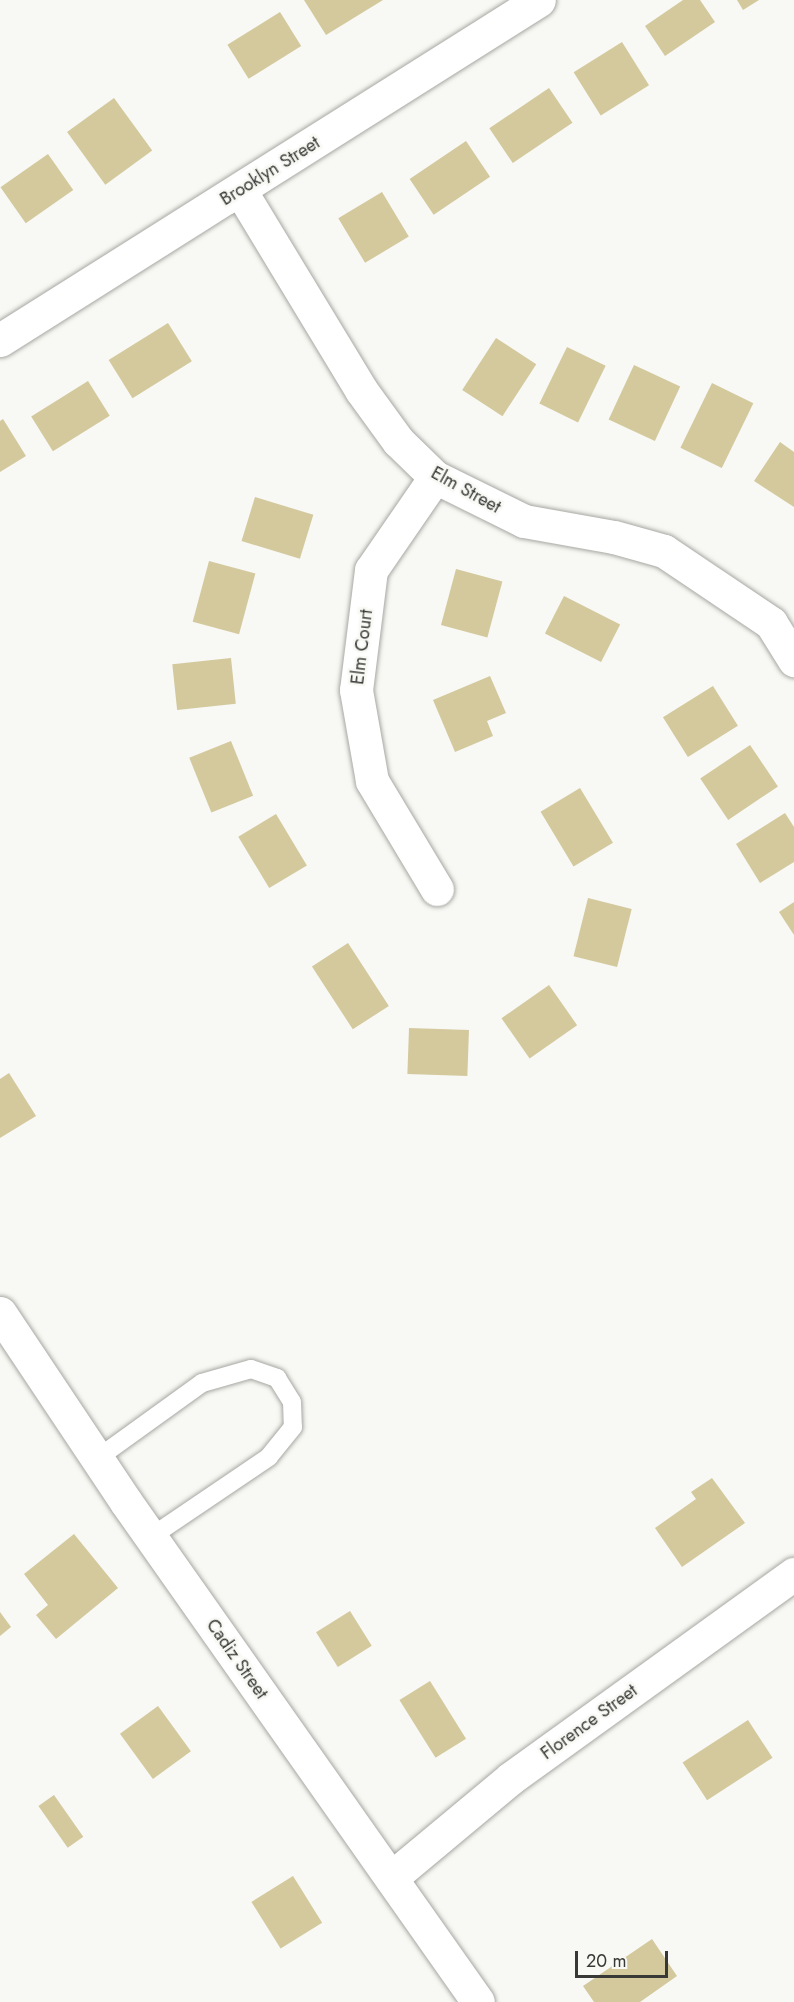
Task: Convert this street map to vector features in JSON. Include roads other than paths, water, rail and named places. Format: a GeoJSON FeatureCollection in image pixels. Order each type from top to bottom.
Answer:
{"type":"FeatureCollection","features":[{"type":"Feature","properties":{"kind":"street","name":"Brooklyn Street"},"geometry":{"type":"LineString","coordinates":[[0,340],[539,0]]}},
{"type":"Feature","properties":{"kind":"street","name":"Elm Street"},"geometry":{"type":"LineString","coordinates":[[240,190],[361,390],[398,441],[435,477],[524,522],[614,537],[664,551],[771,623],[794,660]]}},
{"type":"Feature","properties":{"kind":"street","name":"Elm Court"},"geometry":{"type":"LineString","coordinates":[[435,477],[371,570],[356,690],[372,781],[437,889]]}},
{"type":"Feature","properties":{"kind":"street","name":"Cadiz Street"},"geometry":{"type":"LineString","coordinates":[[0,1313],[151,1537],[478,2002]]}},
{"type":"Feature","properties":{"kind":"street","name":"Florence Street"},"geometry":{"type":"LineString","coordinates":[[391,1878],[511,1778],[794,1574]]}},
{"type":"Feature","properties":{"kind":"lane"},"geometry":{"type":"LineString","coordinates":[[98,1458],[202,1383],[251,1369],[277,1378],[292,1402],[293,1427],[269,1458],[151,1537]]}}]}
